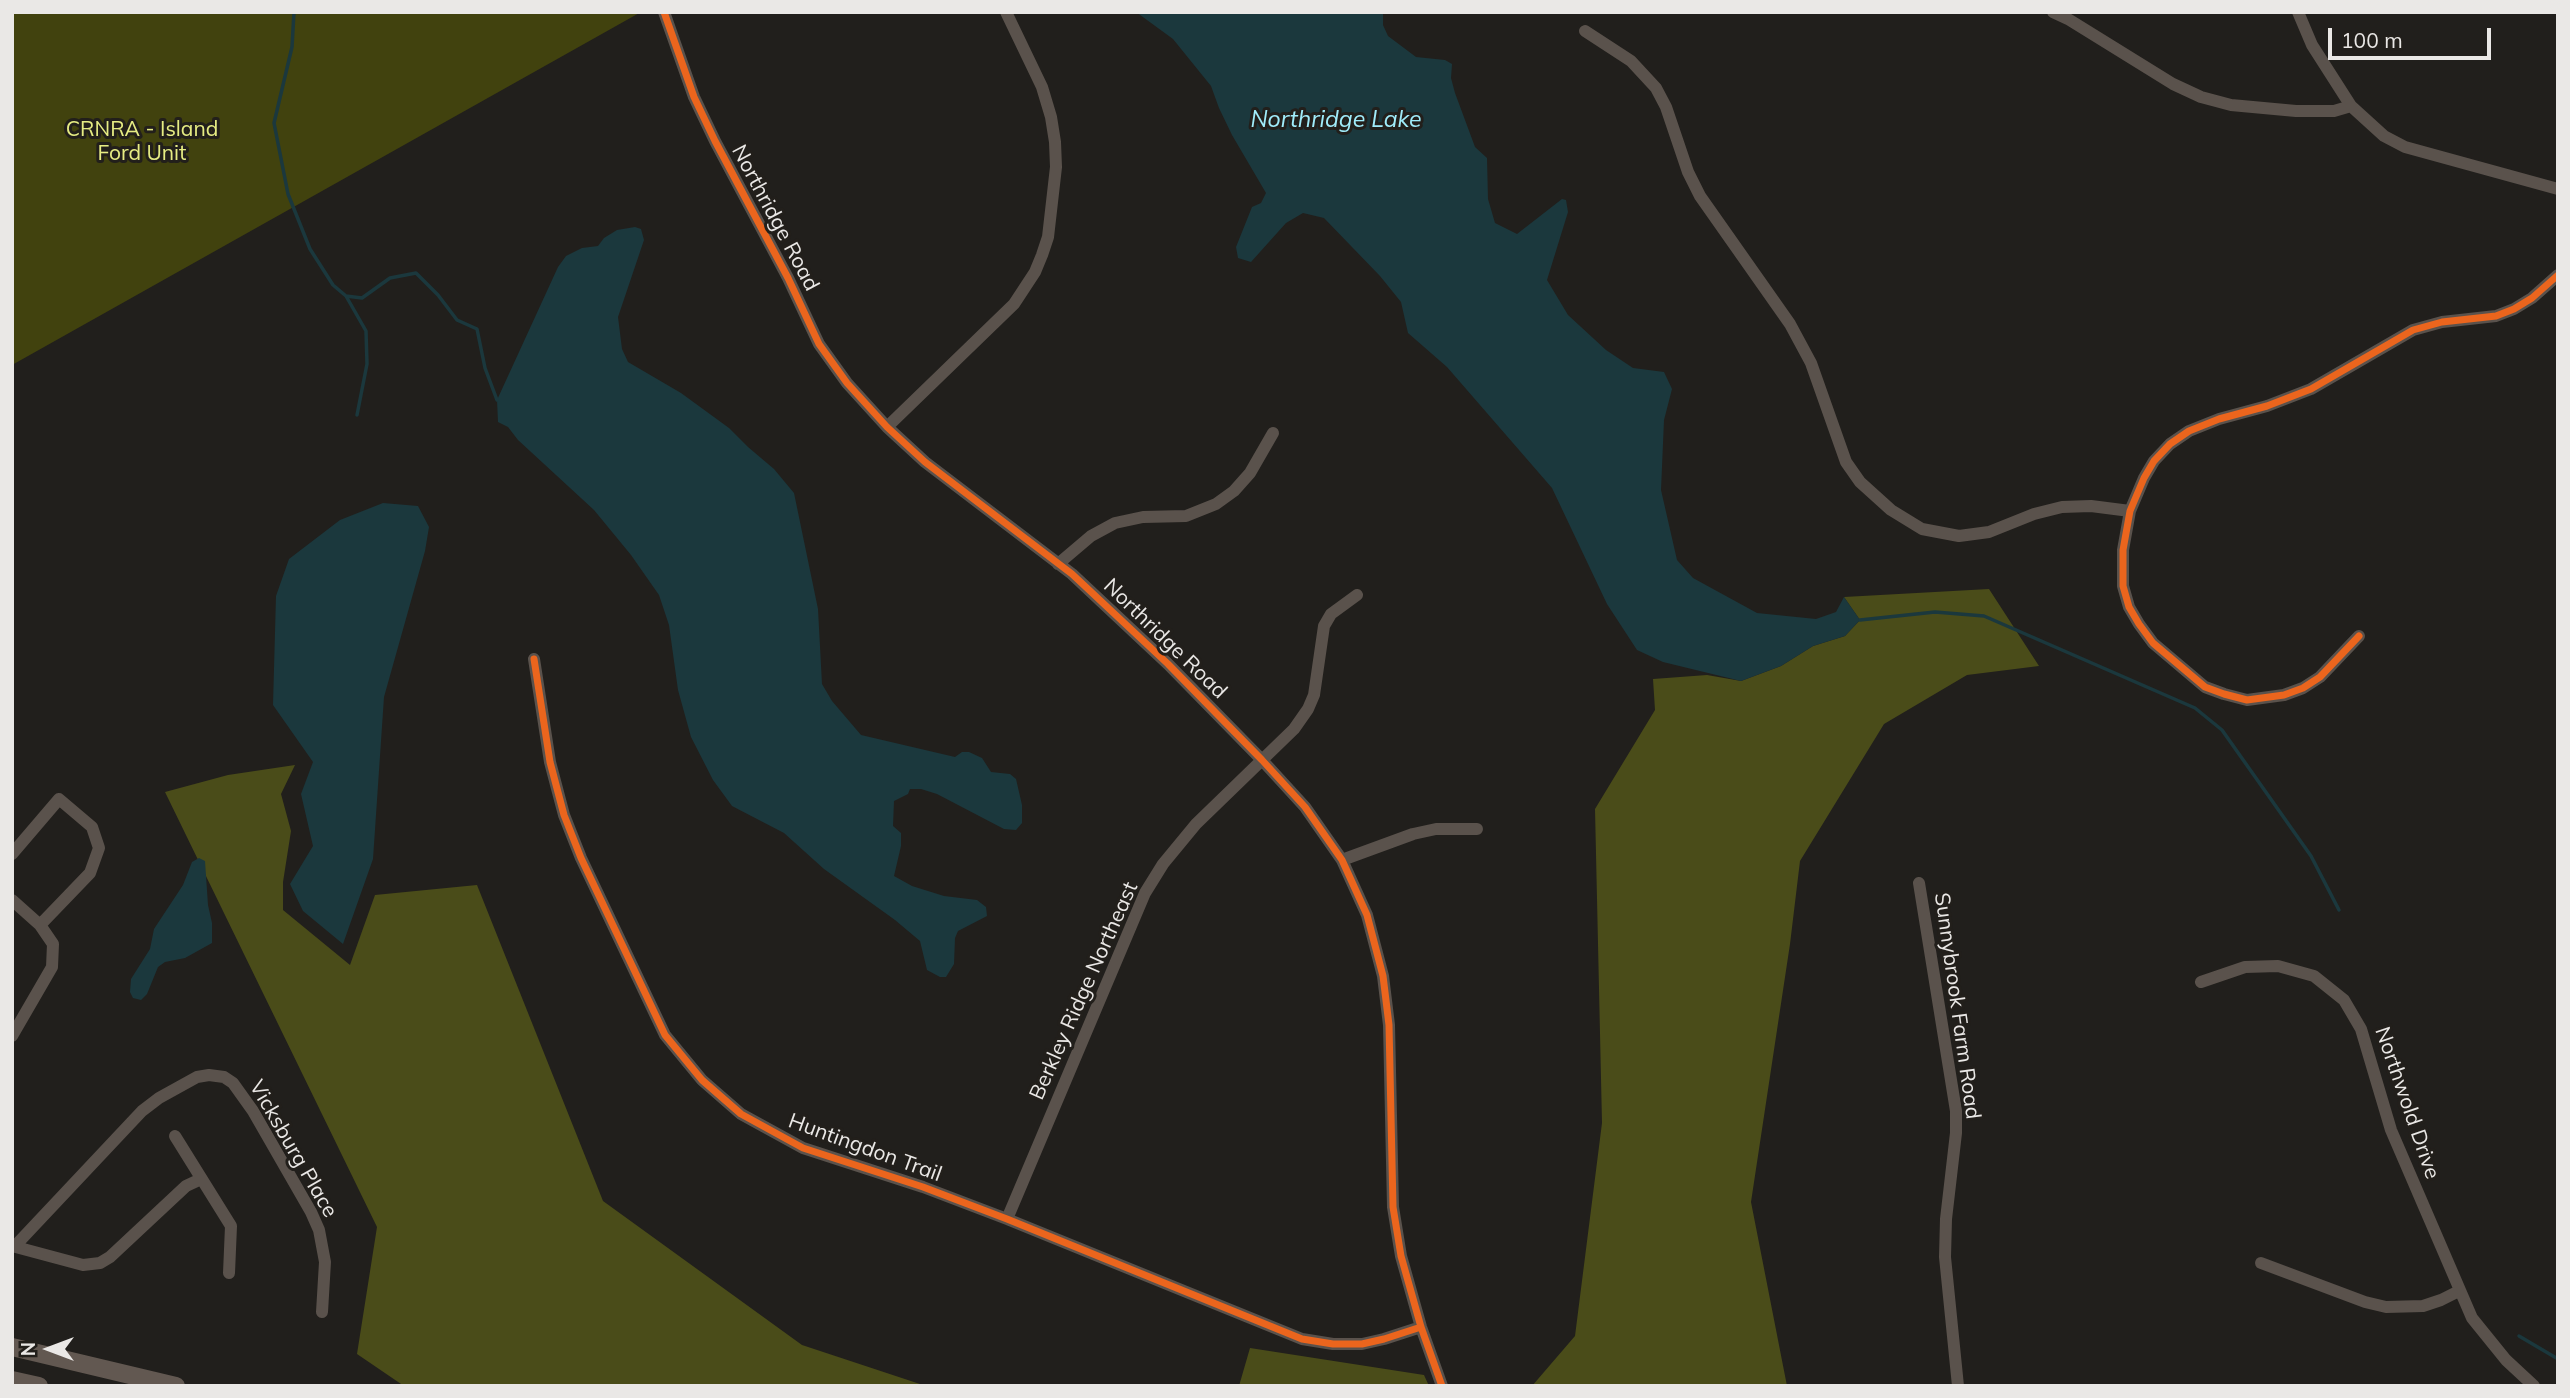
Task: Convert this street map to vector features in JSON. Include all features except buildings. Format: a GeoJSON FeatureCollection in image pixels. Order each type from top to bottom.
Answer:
{"type":"FeatureCollection","features":[{"type":"Feature","properties":{"kind":"highway"},"geometry":{"type":"LineString","coordinates":[[12,1347],[176,1386]]}},
{"type":"Feature","properties":{"kind":"highway"},"geometry":{"type":"LineString","coordinates":[[12,1380],[39,1386]]}},
{"type":"Feature","properties":{"kind":"street","name":"Northridge Road"},"geometry":{"type":"LineString","coordinates":[[664,12],[677,52],[708,127],[820,344],[847,383],[887,428],[925,462],[1058,564],[1168,664],[1305,807],[1342,860],[1367,915],[1383,976],[1389,1025],[1393,1208],[1401,1256],[1421,1326],[1443,1386]]}},
{"type":"Feature","properties":{"kind":"street"},"geometry":{"type":"LineString","coordinates":[[887,428],[1014,304],[1035,272],[1048,237],[1056,167],[1051,117],[1042,87],[1006,12]]}},
{"type":"Feature","properties":{"kind":"street"},"geometry":{"type":"LineString","coordinates":[[2053,12],[2173,85],[2201,97],[2231,105],[2296,111],[2334,111],[2351,106]]}},
{"type":"Feature","properties":{"kind":"street"},"geometry":{"type":"LineString","coordinates":[[2298,12],[2312,45],[2351,106],[2384,136],[2405,147],[2558,190]]}},
{"type":"Feature","properties":{"kind":"street"},"geometry":{"type":"LineString","coordinates":[[1585,32],[1631,61],[1656,88],[1700,196],[1790,324],[1811,363],[1846,463],[1860,482],[1891,510],[1922,529],[1959,536],[1989,532],[2034,514],[2062,507],[2091,506],[2130,511]]}},
{"type":"Feature","properties":{"kind":"street"},"geometry":{"type":"LineString","coordinates":[[2359,636],[2320,677],[2303,688],[2284,695],[2247,700],[2205,687],[2153,642],[2129,607],[2121,567],[2130,511],[2144,478],[2169,444],[2189,431],[2311,389],[2413,330],[2442,322],[2496,316],[2514,309],[2532,298],[2558,275]]}},
{"type":"Feature","properties":{"kind":"street"},"geometry":{"type":"LineString","coordinates":[[1058,564],[1091,536],[1115,523],[1143,517],[1186,516],[1216,504],[1234,491],[1250,473],[1273,433]]}},
{"type":"Feature","properties":{"kind":"street","name":"Berkley Ridge Northeast"},"geometry":{"type":"LineString","coordinates":[[1007,1219],[1145,892],[1163,864],[1196,824],[1294,729],[1308,709],[1317,682],[1324,626],[1331,614],[1357,595]]}},
{"type":"Feature","properties":{"kind":"street","name":"Huntingdon Trail"},"geometry":{"type":"LineString","coordinates":[[534,659],[550,762],[564,815],[581,858],[650,1007],[666,1035],[683,1058],[724,1100],[774,1133],[809,1150],[923,1187],[1007,1219],[1302,1339],[1333,1344],[1362,1343],[1384,1339],[1421,1326]]}},
{"type":"Feature","properties":{"kind":"street"},"geometry":{"type":"LineString","coordinates":[[12,854],[60,799],[92,827],[99,848],[90,873],[40,925]]}},
{"type":"Feature","properties":{"kind":"street"},"geometry":{"type":"LineString","coordinates":[[1342,860],[1413,834],[1436,830],[1477,830]]}},
{"type":"Feature","properties":{"kind":"street","name":"Sunnybrook Farm Road"},"geometry":{"type":"LineString","coordinates":[[1919,883],[1956,1111],[1945,1256],[1958,1386]]}},
{"type":"Feature","properties":{"kind":"street"},"geometry":{"type":"LineString","coordinates":[[12,900],[40,925],[53,944],[52,967],[12,1036]]}},
{"type":"Feature","properties":{"kind":"street","name":"Northwold Drive"},"geometry":{"type":"LineString","coordinates":[[2201,982],[2245,967],[2278,966],[2314,976],[2344,1000],[2361,1029],[2391,1130],[2472,1318],[2485,1337],[2534,1386]]}},
{"type":"Feature","properties":{"kind":"street","name":"Vicksburg Place"},"geometry":{"type":"LineString","coordinates":[[14,1246],[142,1111],[159,1098],[197,1077],[224,1077],[233,1083],[253,1111],[312,1212],[319,1230],[325,1262],[321,1312]]}},
{"type":"Feature","properties":{"kind":"street"},"geometry":{"type":"LineString","coordinates":[[175,1136],[231,1226],[229,1273]]}},
{"type":"Feature","properties":{"kind":"street"},"geometry":{"type":"LineString","coordinates":[[14,1246],[83,1265],[100,1263],[110,1257],[186,1185],[201,1179]]}},
{"type":"Feature","properties":{"kind":"street"},"geometry":{"type":"LineString","coordinates":[[2260,1263],[2365,1302],[2386,1307],[2423,1306],[2459,1291]]}},
{"type":"Feature","properties":{"kind":"green space","name":"CRNRA - Island Ford Unit"},"geometry":{"type":"Polygon","coordinates":[[[12,12],[641,12],[12,365],[12,12]]]}},
{"type":"Feature","properties":{"kind":"shaded area"},"geometry":{"type":"Polygon","coordinates":[[[1989,589],[2039,666],[1967,675],[1884,724],[1800,861],[1751,1202],[1787,1386],[1532,1386],[1575,1336],[1602,1123],[1595,809],[1655,710],[1653,679],[1707,675],[1741,681],[1781,666],[1813,646],[1845,636],[1860,620],[1844,597],[1989,589]]]}},
{"type":"Feature","properties":{"kind":"shaded area"},"geometry":{"type":"Polygon","coordinates":[[[295,765],[281,794],[291,831],[283,882],[283,910],[350,965],[375,895],[477,885],[603,1201],[802,1345],[926,1386],[404,1386],[357,1354],[377,1227],[165,792],[228,775],[295,765]]]}},
{"type":"Feature","properties":{"kind":"shaded area"},"geometry":{"type":"Polygon","coordinates":[[[1250,1348],[1424,1375],[1429,1386],[1239,1386],[1250,1348]]]}},
{"type":"Feature","properties":{"kind":"water","name":"Northridge Lake"},"geometry":{"type":"Polygon","coordinates":[[[1136,12],[1383,12],[1383,25],[1388,36],[1416,57],[1445,60],[1452,64],[1451,78],[1455,93],[1475,147],[1487,158],[1488,199],[1495,223],[1517,234],[1562,199],[1566,200],[1568,212],[1547,280],[1568,315],[1606,350],[1633,368],[1664,372],[1672,389],[1664,420],[1661,490],[1677,560],[1693,578],[1757,613],[1816,619],[1836,612],[1844,597],[1860,620],[1845,636],[1813,646],[1781,666],[1741,681],[1663,662],[1637,650],[1607,604],[1552,488],[1447,367],[1408,333],[1401,302],[1324,218],[1303,213],[1286,223],[1251,262],[1238,258],[1236,247],[1252,207],[1261,203],[1266,193],[1232,135],[1211,86],[1173,39],[1136,12]]]}},
{"type":"Feature","properties":{"kind":"water"},"geometry":{"type":"Polygon","coordinates":[[[635,227],[641,229],[644,240],[618,317],[622,349],[628,362],[681,393],[729,428],[774,469],[794,493],[818,609],[822,684],[832,701],[861,735],[955,757],[962,752],[969,752],[982,758],[991,772],[1010,774],[1016,779],[1022,805],[1022,823],[1016,830],[1004,829],[937,794],[921,789],[910,789],[908,794],[894,801],[893,826],[901,833],[901,846],[894,876],[912,886],[944,896],[977,900],[986,907],[987,916],[958,931],[955,938],[954,964],[946,977],[927,970],[920,941],[895,920],[824,869],[784,833],[732,806],[713,780],[691,737],[678,690],[669,625],[659,595],[594,510],[518,440],[508,427],[498,422],[497,400],[558,267],[566,256],[582,248],[598,246],[604,238],[617,230],[635,227]]]}},
{"type":"Feature","properties":{"kind":"water"},"geometry":{"type":"Polygon","coordinates":[[[383,503],[418,506],[429,527],[425,551],[384,697],[373,859],[343,944],[303,911],[290,884],[313,846],[301,794],[313,762],[273,705],[276,596],[289,559],[340,520],[383,503]]]}},
{"type":"Feature","properties":{"kind":"water"},"geometry":{"type":"Polygon","coordinates":[[[199,858],[205,861],[212,943],[185,958],[165,962],[158,967],[147,994],[141,1000],[133,998],[130,992],[131,979],[150,949],[154,929],[183,885],[192,862],[199,858]]]}},
{"type":"Feature","properties":{"kind":"waterway"},"geometry":{"type":"LineString","coordinates":[[294,12],[292,47],[274,123],[288,194],[310,249],[333,285],[346,296],[362,298],[390,278],[416,273],[438,295],[457,320],[477,329],[485,368],[497,400]]}},
{"type":"Feature","properties":{"kind":"waterway"},"geometry":{"type":"LineString","coordinates":[[346,296],[366,331],[367,364],[357,415]]}},
{"type":"Feature","properties":{"kind":"waterway"},"geometry":{"type":"LineString","coordinates":[[1860,620],[1935,612],[1984,616],[2195,708],[2222,730],[2311,856],[2339,910]]}},
{"type":"Feature","properties":{"kind":"waterway"},"geometry":{"type":"LineString","coordinates":[[2519,1336],[2558,1359]]}},
{"type":"Feature","properties":{"kind":"cycle path"},"geometry":{"type":"LineString","coordinates":[[664,12],[694,97],[715,141],[788,278],[819,344],[847,383],[887,427],[925,462],[1072,574],[1168,664],[1305,807],[1342,860],[1367,915],[1383,976],[1389,1025],[1393,1207],[1401,1256],[1421,1327],[1442,1386]]}},
{"type":"Feature","properties":{"kind":"cycle path"},"geometry":{"type":"LineString","coordinates":[[2359,636],[2320,677],[2303,688],[2284,695],[2247,700],[2205,687],[2153,643],[2129,607],[2123,586],[2123,550],[2130,511],[2144,478],[2154,461],[2170,444],[2189,431],[2311,389],[2413,330],[2442,322],[2496,316],[2514,309],[2532,298],[2558,275]]}},
{"type":"Feature","properties":{"kind":"cycle path"},"geometry":{"type":"LineString","coordinates":[[534,659],[550,762],[564,815],[581,858],[665,1035],[702,1080],[741,1114],[803,1148],[923,1187],[1007,1219],[1302,1339],[1333,1344],[1362,1344],[1421,1327]]}}]}
